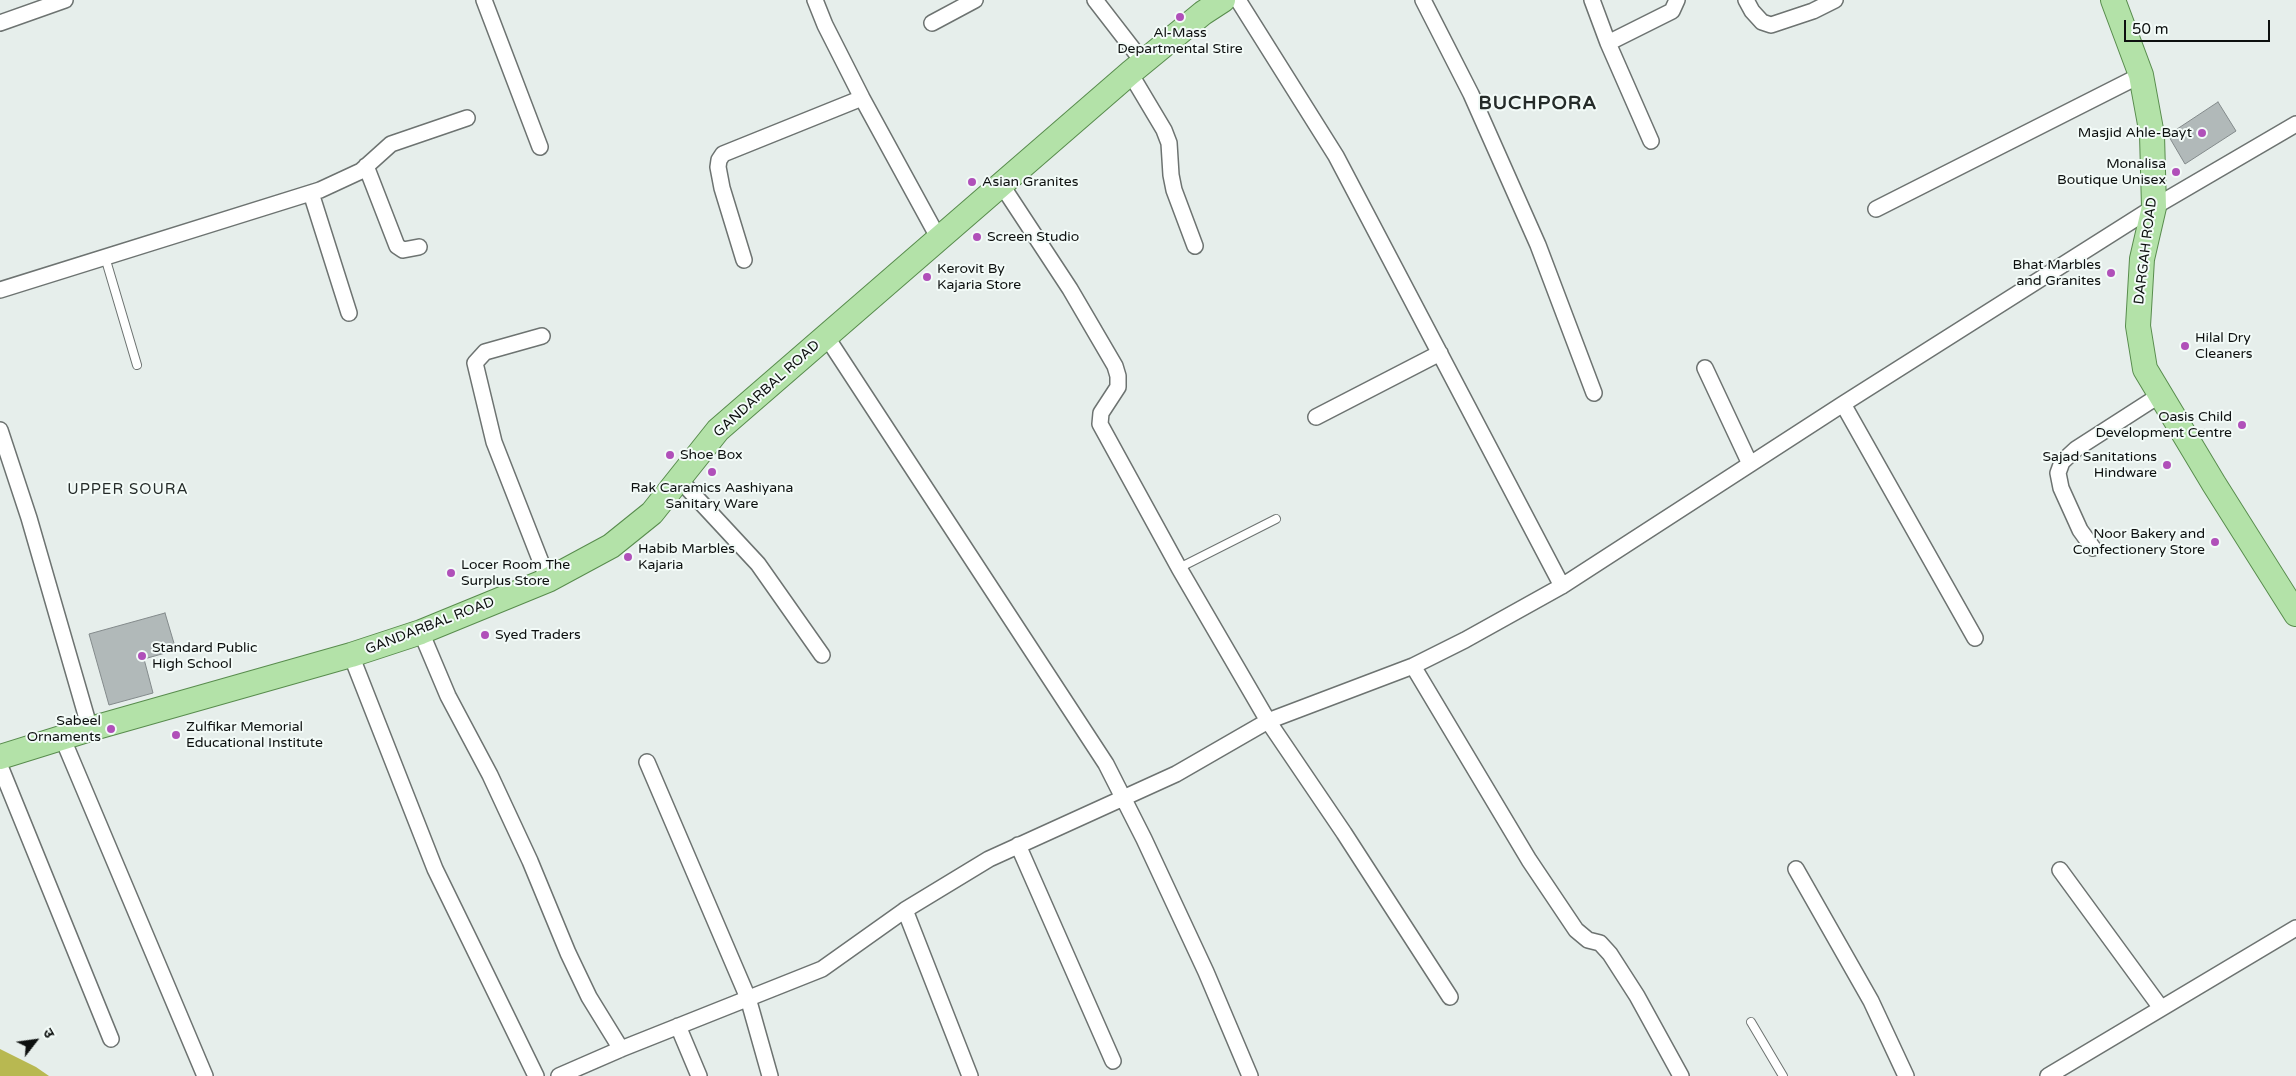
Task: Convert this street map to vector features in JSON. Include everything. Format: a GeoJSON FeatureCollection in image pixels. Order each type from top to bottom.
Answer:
{"type":"FeatureCollection","features":[{"type":"Feature","properties":{"kind":"main road","name":"GANDARBAL ROAD"},"geometry":{"type":"LineString","coordinates":[[0,757],[90,729],[351,655],[421,632],[548,580],[611,546],[652,513],[718,430],[1137,68],[1200,6],[1223,0]]}},
{"type":"Feature","properties":{"kind":"main road","name":"DARGAH ROAD"},"geometry":{"type":"LineString","coordinates":[[2113,0],[2141,75],[2152,135],[2154,207],[2142,259],[2138,326],[2144,368],[2296,614]]}},
{"type":"Feature","properties":{"kind":"street"},"geometry":{"type":"LineString","coordinates":[[0,23],[65,0]]}},
{"type":"Feature","properties":{"kind":"street"},"geometry":{"type":"LineString","coordinates":[[484,0],[540,147]]}},
{"type":"Feature","properties":{"kind":"street"},"geometry":{"type":"LineString","coordinates":[[815,0],[825,25],[862,98],[939,239]]}},
{"type":"Feature","properties":{"kind":"street"},"geometry":{"type":"LineString","coordinates":[[932,22],[975,0]]}},
{"type":"Feature","properties":{"kind":"street"},"geometry":{"type":"LineString","coordinates":[[1095,0],[1137,68],[1164,130],[1169,143],[1174,190],[1195,246]]}},
{"type":"Feature","properties":{"kind":"street"},"geometry":{"type":"LineString","coordinates":[[1238,0],[1336,156],[1562,586]]}},
{"type":"Feature","properties":{"kind":"street"},"geometry":{"type":"LineString","coordinates":[[1423,0],[1471,94],[1538,245],[1594,393]]}},
{"type":"Feature","properties":{"kind":"street"},"geometry":{"type":"LineString","coordinates":[[1592,0],[1608,43],[1651,140]]}},
{"type":"Feature","properties":{"kind":"street"},"geometry":{"type":"LineString","coordinates":[[1608,43],[1665,16],[1672,11],[1677,0]]}},
{"type":"Feature","properties":{"kind":"street"},"geometry":{"type":"LineString","coordinates":[[1746,0],[1752,12],[1762,22],[1771,25],[1813,11],[1835,0]]}},
{"type":"Feature","properties":{"kind":"street"},"geometry":{"type":"LineString","coordinates":[[1876,209],[2141,75]]}},
{"type":"Feature","properties":{"kind":"street"},"geometry":{"type":"LineString","coordinates":[[744,260],[722,188],[718,167],[722,154],[862,98]]}},
{"type":"Feature","properties":{"kind":"street"},"geometry":{"type":"LineString","coordinates":[[0,290],[311,193],[347,178],[366,166],[390,144],[467,118]]}},
{"type":"Feature","properties":{"kind":"street"},"geometry":{"type":"LineString","coordinates":[[559,1076],[621,1049],[829,966],[906,910],[961,874],[1018,845],[1123,799],[1210,756],[1268,721],[1413,666],[1562,586],[1843,404],[2154,207],[2296,124]]}},
{"type":"Feature","properties":{"kind":"street"},"geometry":{"type":"LineString","coordinates":[[366,166],[397,246],[403,250],[419,247]]}},
{"type":"Feature","properties":{"kind":"street"},"geometry":{"type":"LineString","coordinates":[[1001,184],[1070,289],[1115,366],[1118,376],[1118,387],[1101,413],[1100,424],[1179,568],[1268,721],[1344,833],[1450,997]]}},
{"type":"Feature","properties":{"kind":"street"},"geometry":{"type":"LineString","coordinates":[[311,193],[349,314]]}},
{"type":"Feature","properties":{"kind":"street"},"geometry":{"type":"LineString","coordinates":[[542,336],[485,352],[476,363],[494,442],[548,580]]}},
{"type":"Feature","properties":{"kind":"street"},"geometry":{"type":"LineString","coordinates":[[826,336],[1106,764],[1206,972],[1250,1076]]}},
{"type":"Feature","properties":{"kind":"street"},"geometry":{"type":"LineString","coordinates":[[1316,417],[1440,353]]}},
{"type":"Feature","properties":{"kind":"street"},"geometry":{"type":"LineString","coordinates":[[1705,368],[1750,464]]}},
{"type":"Feature","properties":{"kind":"street"},"geometry":{"type":"LineString","coordinates":[[2093,548],[2080,530],[2060,488],[2058,473],[2062,462],[2076,449],[2160,395]]}},
{"type":"Feature","properties":{"kind":"street"},"geometry":{"type":"LineString","coordinates":[[1843,404],[1974,638]]}},
{"type":"Feature","properties":{"kind":"street"},"geometry":{"type":"LineString","coordinates":[[0,430],[90,729]]}},
{"type":"Feature","properties":{"kind":"street"},"geometry":{"type":"LineString","coordinates":[[679,479],[758,564],[822,655]]}},
{"type":"Feature","properties":{"kind":"street"},"geometry":{"type":"LineString","coordinates":[[421,632],[448,696],[490,775],[526,852],[589,998],[621,1049]]}},
{"type":"Feature","properties":{"kind":"street"},"geometry":{"type":"LineString","coordinates":[[351,655],[435,869],[536,1076]]}},
{"type":"Feature","properties":{"kind":"street"},"geometry":{"type":"LineString","coordinates":[[1413,666],[1530,860],[1576,930],[1588,940],[1600,943],[1610,954],[1637,996],[1680,1076]]}},
{"type":"Feature","properties":{"kind":"street"},"geometry":{"type":"LineString","coordinates":[[62,738],[205,1076]]}},
{"type":"Feature","properties":{"kind":"street"},"geometry":{"type":"LineString","coordinates":[[647,762],[748,998],[770,1076]]}},
{"type":"Feature","properties":{"kind":"street"},"geometry":{"type":"LineString","coordinates":[[0,766],[111,1039]]}},
{"type":"Feature","properties":{"kind":"street"},"geometry":{"type":"LineString","coordinates":[[1018,845],[1113,1061]]}},
{"type":"Feature","properties":{"kind":"street"},"geometry":{"type":"LineString","coordinates":[[1796,869],[1871,1001],[1906,1076]]}},
{"type":"Feature","properties":{"kind":"street"},"geometry":{"type":"LineString","coordinates":[[2060,870],[2161,1008]]}},
{"type":"Feature","properties":{"kind":"street"},"geometry":{"type":"LineString","coordinates":[[906,910],[970,1076]]}},
{"type":"Feature","properties":{"kind":"street"},"geometry":{"type":"LineString","coordinates":[[2048,1076],[2296,928]]}},
{"type":"Feature","properties":{"kind":"street"},"geometry":{"type":"LineString","coordinates":[[678,1026],[699,1076]]}},
{"type":"Feature","properties":{"kind":"lane"},"geometry":{"type":"LineString","coordinates":[[105,257],[137,366]]}},
{"type":"Feature","properties":{"kind":"lane"},"geometry":{"type":"LineString","coordinates":[[1179,568],[1276,518]]}},
{"type":"Feature","properties":{"kind":"lane"},"geometry":{"type":"LineString","coordinates":[[1751,1022],[1783,1076]]}},
{"type":"Feature","properties":{"kind":"shaded area"},"geometry":{"type":"Polygon","coordinates":[[[0,1049],[36,1067],[49,1076],[0,1076],[0,1049]]]}},
{"type":"Feature","properties":{"kind":"building","name":"Masjid Ahle-Bayt"},"geometry":{"type":"Polygon","coordinates":[[[2218,102],[2236,131],[2185,164],[2168,135],[2218,102]]]}},
{"type":"Feature","properties":{"kind":"building"},"geometry":{"type":"Polygon","coordinates":[[[165,613],[176,650],[144,659],[153,693],[109,705],[89,634],[165,613]]]}},
{"type":"Feature","properties":{"kind":"place","name":"Al-Mass Departmental Stire"},"geometry":{"type":"Point","coordinates":[1180,17]}},
{"type":"Feature","properties":{"kind":"place","name":"Masjid Ahle-Bayt"},"geometry":{"type":"Point","coordinates":[2202,133]}},
{"type":"Feature","properties":{"kind":"place","name":"Monalisa Boutique Unisex"},"geometry":{"type":"Point","coordinates":[2176,172]}},
{"type":"Feature","properties":{"kind":"place","name":"Asian Granites"},"geometry":{"type":"Point","coordinates":[972,182]}},
{"type":"Feature","properties":{"kind":"place","name":"Screen Studio"},"geometry":{"type":"Point","coordinates":[977,237]}},
{"type":"Feature","properties":{"kind":"place","name":"Bhat Marbles and Granites"},"geometry":{"type":"Point","coordinates":[2111,273]}},
{"type":"Feature","properties":{"kind":"place","name":"Kerovit By Kajaria Store"},"geometry":{"type":"Point","coordinates":[927,277]}},
{"type":"Feature","properties":{"kind":"place","name":"Hilal Dry Cleaners"},"geometry":{"type":"Point","coordinates":[2185,346]}},
{"type":"Feature","properties":{"kind":"place","name":"Oasis Child Development Centre"},"geometry":{"type":"Point","coordinates":[2242,425]}},
{"type":"Feature","properties":{"kind":"place","name":"Shoe Box"},"geometry":{"type":"Point","coordinates":[670,455]}},
{"type":"Feature","properties":{"kind":"place","name":"Sajad Sanitations Hindware"},"geometry":{"type":"Point","coordinates":[2167,465]}},
{"type":"Feature","properties":{"kind":"place","name":"Rak Caramics Aashiyana Sanitary Ware"},"geometry":{"type":"Point","coordinates":[712,472]}},
{"type":"Feature","properties":{"kind":"place","name":"Noor Bakery and Confectionery Store"},"geometry":{"type":"Point","coordinates":[2215,542]}},
{"type":"Feature","properties":{"kind":"place","name":"Habib Marbles Kajaria"},"geometry":{"type":"Point","coordinates":[628,557]}},
{"type":"Feature","properties":{"kind":"place","name":"Locer Room The Surplus Store"},"geometry":{"type":"Point","coordinates":[451,573]}},
{"type":"Feature","properties":{"kind":"place","name":"Syed Traders"},"geometry":{"type":"Point","coordinates":[485,635]}},
{"type":"Feature","properties":{"kind":"place","name":"Standard Public High School"},"geometry":{"type":"Point","coordinates":[142,656]}},
{"type":"Feature","properties":{"kind":"place","name":"Sabeel Ornaments"},"geometry":{"type":"Point","coordinates":[111,729]}},
{"type":"Feature","properties":{"kind":"place","name":"Zulfikar Memorial Educational Institute"},"geometry":{"type":"Point","coordinates":[176,735]}},
{"type":"Feature","properties":{"kind":"district","name":"BUCHPORA"},"geometry":{"type":"Point","coordinates":[1538,104]}},
{"type":"Feature","properties":{"kind":"district","name":"UPPER SOURA"},"geometry":{"type":"Point","coordinates":[128,490]}}]}
